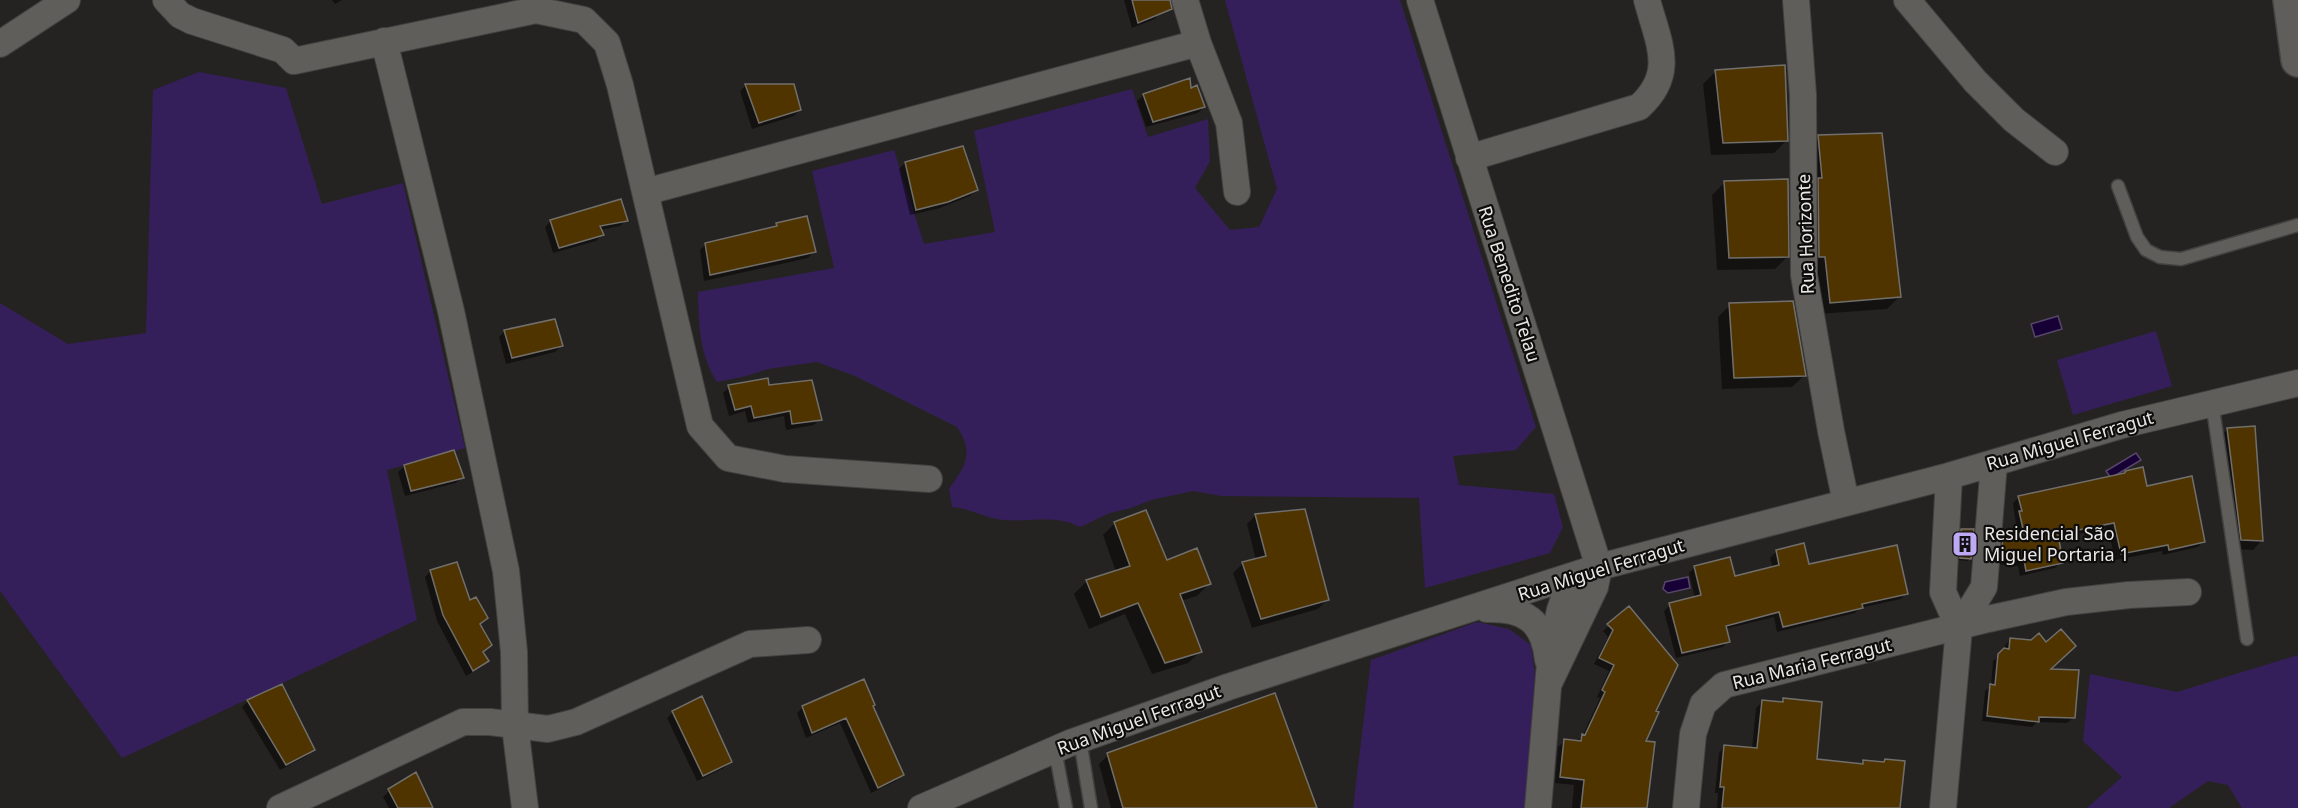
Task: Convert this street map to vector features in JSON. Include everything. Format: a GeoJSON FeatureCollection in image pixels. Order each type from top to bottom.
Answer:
{"type":"FeatureCollection","features":[{"type":"Feature","properties":{"kind":"main road"},"geometry":{"type":"LineString","coordinates":[[2290,0],[2298,60]]}},
{"type":"Feature","properties":{"kind":"street"},"geometry":{"type":"LineString","coordinates":[[0,44],[67,0]]}},
{"type":"Feature","properties":{"kind":"street"},"geometry":{"type":"LineString","coordinates":[[166,0],[180,15],[192,21],[283,50],[294,61],[384,40],[536,10],[584,20],[608,43],[620,85],[700,426],[728,458],[785,469],[929,480]]}},
{"type":"Feature","properties":{"kind":"street"},"geometry":{"type":"LineString","coordinates":[[1185,0],[1198,43],[1228,123],[1237,192]]}},
{"type":"Feature","properties":{"kind":"street","name":"Rua Benedito Telau"},"geometry":{"type":"LineString","coordinates":[[1420,0],[1599,567]]}},
{"type":"Feature","properties":{"kind":"street"},"geometry":{"type":"LineString","coordinates":[[1468,158],[1639,107],[1651,96],[1659,82],[1662,69],[1662,55],[1647,0]]}},
{"type":"Feature","properties":{"kind":"street","name":"Rua Horizonte"},"geometry":{"type":"LineString","coordinates":[[1796,0],[1803,95],[1804,275],[1831,431],[1846,502]]}},
{"type":"Feature","properties":{"kind":"street"},"geometry":{"type":"LineString","coordinates":[[1908,0],[1976,81],[2014,120],[2055,152]]}},
{"type":"Feature","properties":{"kind":"street"},"geometry":{"type":"LineString","coordinates":[[384,40],[451,311],[506,571],[514,652],[515,726],[525,808]]}},
{"type":"Feature","properties":{"kind":"street"},"geometry":{"type":"LineString","coordinates":[[645,192],[1198,43]]}},
{"type":"Feature","properties":{"kind":"street","name":"Rua Miguel Ferragut"},"geometry":{"type":"LineString","coordinates":[[921,808],[1080,740],[1228,687],[1599,567],[1949,476],[2122,425],[2298,383]]}},
{"type":"Feature","properties":{"kind":"street"},"geometry":{"type":"LineString","coordinates":[[1943,808],[1959,628],[1984,587],[1994,463]]}},
{"type":"Feature","properties":{"kind":"street"},"geometry":{"type":"LineString","coordinates":[[1949,476],[1943,592],[1959,628]]}},
{"type":"Feature","properties":{"kind":"street"},"geometry":{"type":"LineString","coordinates":[[1550,681],[1595,587],[1599,567]]}},
{"type":"Feature","properties":{"kind":"street"},"geometry":{"type":"LineString","coordinates":[[1538,808],[1551,651],[1560,610],[1572,576]]}},
{"type":"Feature","properties":{"kind":"street","name":"Rua Maria Ferragut"},"geometry":{"type":"LineString","coordinates":[[1686,808],[1693,734],[1703,704],[1724,685],[1988,619],[2066,602],[2129,595],[2188,592]]}},
{"type":"Feature","properties":{"kind":"street"},"geometry":{"type":"LineString","coordinates":[[1473,609],[1500,608],[1522,613],[1536,623],[1544,638],[1550,681]]}},
{"type":"Feature","properties":{"kind":"street"},"geometry":{"type":"LineString","coordinates":[[280,808],[464,722],[490,722],[548,729],[576,722],[750,644],[807,640]]}},
{"type":"Feature","properties":{"kind":"lane"},"geometry":{"type":"LineString","coordinates":[[2118,186],[2137,237],[2146,250],[2160,257],[2181,260],[2298,225]]}},
{"type":"Feature","properties":{"kind":"lane"},"geometry":{"type":"LineString","coordinates":[[2212,402],[2247,639]]}},
{"type":"Feature","properties":{"kind":"lane"},"geometry":{"type":"LineString","coordinates":[[1080,740],[1091,808]]}},
{"type":"Feature","properties":{"kind":"lane"},"geometry":{"type":"LineString","coordinates":[[1055,750],[1066,808]]}},
{"type":"Feature","properties":{"kind":"shaded area"},"geometry":{"type":"Polygon","coordinates":[[[1225,0],[1400,0],[1536,427],[1516,450],[1453,456],[1459,485],[1554,494],[1563,527],[1550,553],[1425,588],[1419,498],[1221,496],[1193,491],[1151,500],[1110,513],[1080,527],[1060,521],[997,519],[952,507],[949,489],[960,473],[967,452],[957,427],[855,376],[817,362],[768,369],[717,382],[703,350],[698,292],[834,268],[812,171],[894,150],[924,244],[995,232],[974,131],[1132,89],[1148,137],[1208,119],[1210,161],[1195,188],[1230,230],[1259,227],[1277,189],[1225,0]]]}},
{"type":"Feature","properties":{"kind":"shaded area"},"geometry":{"type":"Polygon","coordinates":[[[199,72],[286,88],[322,204],[403,183],[465,448],[387,470],[417,620],[122,758],[0,591],[0,303],[68,344],[146,333],[153,90],[199,72]]]}},
{"type":"Feature","properties":{"kind":"shaded area"},"geometry":{"type":"Polygon","coordinates":[[[2058,316],[2062,329],[2035,337],[2031,324],[2058,316]]]}},
{"type":"Feature","properties":{"kind":"shaded area"},"geometry":{"type":"Polygon","coordinates":[[[2156,331],[2172,386],[2073,415],[2057,360],[2156,331]]]}},
{"type":"Feature","properties":{"kind":"shaded area"},"geometry":{"type":"Polygon","coordinates":[[[2136,453],[2141,460],[2111,478],[2106,471],[2136,453]]]}},
{"type":"Feature","properties":{"kind":"shaded area"},"geometry":{"type":"Polygon","coordinates":[[[1688,577],[1690,588],[1668,593],[1663,589],[1665,582],[1688,577]]]}},
{"type":"Feature","properties":{"kind":"shaded area"},"geometry":{"type":"Polygon","coordinates":[[[1477,622],[1509,629],[1531,645],[1535,674],[1525,808],[1353,808],[1371,660],[1477,622]]]}},
{"type":"Feature","properties":{"kind":"shaded area"},"geometry":{"type":"Polygon","coordinates":[[[2298,655],[2298,808],[2242,808],[2228,785],[2208,781],[2169,808],[2087,808],[2122,777],[2083,741],[2090,674],[2177,692],[2298,655]]]}},
{"type":"Feature","properties":{"kind":"building"},"geometry":{"type":"Polygon","coordinates":[[[1132,0],[1170,0],[1172,9],[1138,23],[1132,0]]]}},
{"type":"Feature","properties":{"kind":"building"},"geometry":{"type":"Polygon","coordinates":[[[1785,65],[1788,141],[1723,143],[1715,70],[1785,65]]]}},
{"type":"Feature","properties":{"kind":"building"},"geometry":{"type":"Polygon","coordinates":[[[1190,78],[1191,88],[1197,85],[1205,107],[1153,122],[1143,94],[1190,78]]]}},
{"type":"Feature","properties":{"kind":"building"},"geometry":{"type":"Polygon","coordinates":[[[745,84],[794,84],[801,110],[759,123],[745,84]]]}},
{"type":"Feature","properties":{"kind":"building"},"geometry":{"type":"Polygon","coordinates":[[[1882,133],[1901,297],[1830,303],[1825,257],[1819,257],[1818,178],[1822,178],[1818,135],[1882,133]]]}},
{"type":"Feature","properties":{"kind":"building"},"geometry":{"type":"Polygon","coordinates":[[[963,146],[978,190],[948,202],[916,210],[905,162],[963,146]]]}},
{"type":"Feature","properties":{"kind":"building"},"geometry":{"type":"Polygon","coordinates":[[[1788,179],[1789,257],[1729,258],[1724,181],[1788,179]]]}},
{"type":"Feature","properties":{"kind":"building"},"geometry":{"type":"Polygon","coordinates":[[[621,199],[628,221],[600,226],[604,235],[559,248],[550,220],[621,199]]]}},
{"type":"Feature","properties":{"kind":"building"},"geometry":{"type":"Polygon","coordinates":[[[807,216],[816,252],[710,275],[705,243],[777,226],[776,223],[807,216]]]}},
{"type":"Feature","properties":{"kind":"building"},"geometry":{"type":"Polygon","coordinates":[[[1793,301],[1806,376],[1734,378],[1729,303],[1793,301]]]}},
{"type":"Feature","properties":{"kind":"building"},"geometry":{"type":"Polygon","coordinates":[[[555,319],[563,346],[512,358],[504,330],[555,319]]]}},
{"type":"Feature","properties":{"kind":"building"},"geometry":{"type":"Polygon","coordinates":[[[768,378],[769,385],[812,380],[822,420],[792,424],[790,411],[754,418],[751,406],[735,410],[728,385],[768,378]]]}},
{"type":"Feature","properties":{"kind":"building"},"geometry":{"type":"Polygon","coordinates":[[[2255,426],[2263,541],[2241,540],[2227,428],[2255,426]]]}},
{"type":"Feature","properties":{"kind":"building"},"geometry":{"type":"Polygon","coordinates":[[[454,450],[464,478],[411,491],[404,465],[454,450]]]}},
{"type":"Feature","properties":{"kind":"building"},"geometry":{"type":"Polygon","coordinates":[[[2143,467],[2147,486],[2192,476],[2205,542],[2169,550],[2168,545],[2121,554],[2114,523],[2058,534],[2063,563],[2026,571],[2024,560],[2001,558],[2003,536],[2025,538],[2018,496],[2143,467]]]}},
{"type":"Feature","properties":{"kind":"building"},"geometry":{"type":"Polygon","coordinates":[[[1305,509],[1329,600],[1261,619],[1242,562],[1266,556],[1255,514],[1305,509]]]}},
{"type":"Feature","properties":{"kind":"building"},"geometry":{"type":"Polygon","coordinates":[[[1146,510],[1167,560],[1197,548],[1211,584],[1180,594],[1202,652],[1165,663],[1138,603],[1101,617],[1086,580],[1130,566],[1114,522],[1146,510]]]}},
{"type":"Feature","properties":{"kind":"building","name":"Residencial São Miguel Portaria 1"},"geometry":{"type":"Polygon","coordinates":[[[1961,529],[1974,529],[1971,559],[1960,558],[1961,529]]]}},
{"type":"Feature","properties":{"kind":"building"},"geometry":{"type":"Polygon","coordinates":[[[1804,543],[1809,564],[1897,545],[1908,594],[1862,604],[1863,608],[1783,627],[1779,612],[1726,626],[1730,642],[1682,653],[1669,603],[1701,595],[1694,566],[1730,557],[1735,576],[1779,565],[1776,550],[1804,543]]]}},
{"type":"Feature","properties":{"kind":"building"},"geometry":{"type":"Polygon","coordinates":[[[457,562],[470,600],[476,597],[488,618],[480,624],[492,645],[483,652],[489,661],[473,671],[443,615],[430,570],[457,562]]]}},
{"type":"Feature","properties":{"kind":"building"},"geometry":{"type":"Polygon","coordinates":[[[1629,606],[1678,665],[1656,711],[1659,712],[1646,741],[1655,742],[1647,808],[1581,808],[1584,780],[1560,777],[1564,739],[1581,741],[1582,734],[1585,735],[1605,692],[1602,690],[1614,665],[1599,658],[1613,630],[1607,624],[1629,606]]]}},
{"type":"Feature","properties":{"kind":"building"},"geometry":{"type":"Polygon","coordinates":[[[2061,629],[2076,646],[2051,669],[2079,670],[2075,718],[2039,717],[2039,722],[1987,716],[1990,684],[1995,685],[1998,654],[2004,648],[2009,649],[2010,638],[2031,640],[2039,633],[2046,642],[2061,629]]]}},
{"type":"Feature","properties":{"kind":"building"},"geometry":{"type":"Polygon","coordinates":[[[864,679],[875,705],[873,706],[904,775],[878,788],[846,718],[812,733],[802,706],[864,679]]]}},
{"type":"Feature","properties":{"kind":"building"},"geometry":{"type":"Polygon","coordinates":[[[282,684],[315,750],[286,765],[247,700],[282,684]]]}},
{"type":"Feature","properties":{"kind":"building"},"geometry":{"type":"Polygon","coordinates":[[[1275,693],[1317,808],[1123,808],[1107,753],[1275,693]]]}},
{"type":"Feature","properties":{"kind":"building"},"geometry":{"type":"Polygon","coordinates":[[[702,696],[732,762],[703,776],[672,711],[702,696]]]}},
{"type":"Feature","properties":{"kind":"building"},"geometry":{"type":"Polygon","coordinates":[[[1783,698],[1822,702],[1817,759],[1863,764],[1863,760],[1905,761],[1900,808],[1722,808],[1724,787],[1720,787],[1724,745],[1757,748],[1762,700],[1783,702],[1783,698]]]}},
{"type":"Feature","properties":{"kind":"building"},"geometry":{"type":"Polygon","coordinates":[[[416,772],[433,808],[398,808],[388,789],[416,772]]]}},
{"type":"Feature","properties":{"kind":"place","name":"Residencial São Miguel Portaria 1"},"geometry":{"type":"Point","coordinates":[1965,544]}}]}
